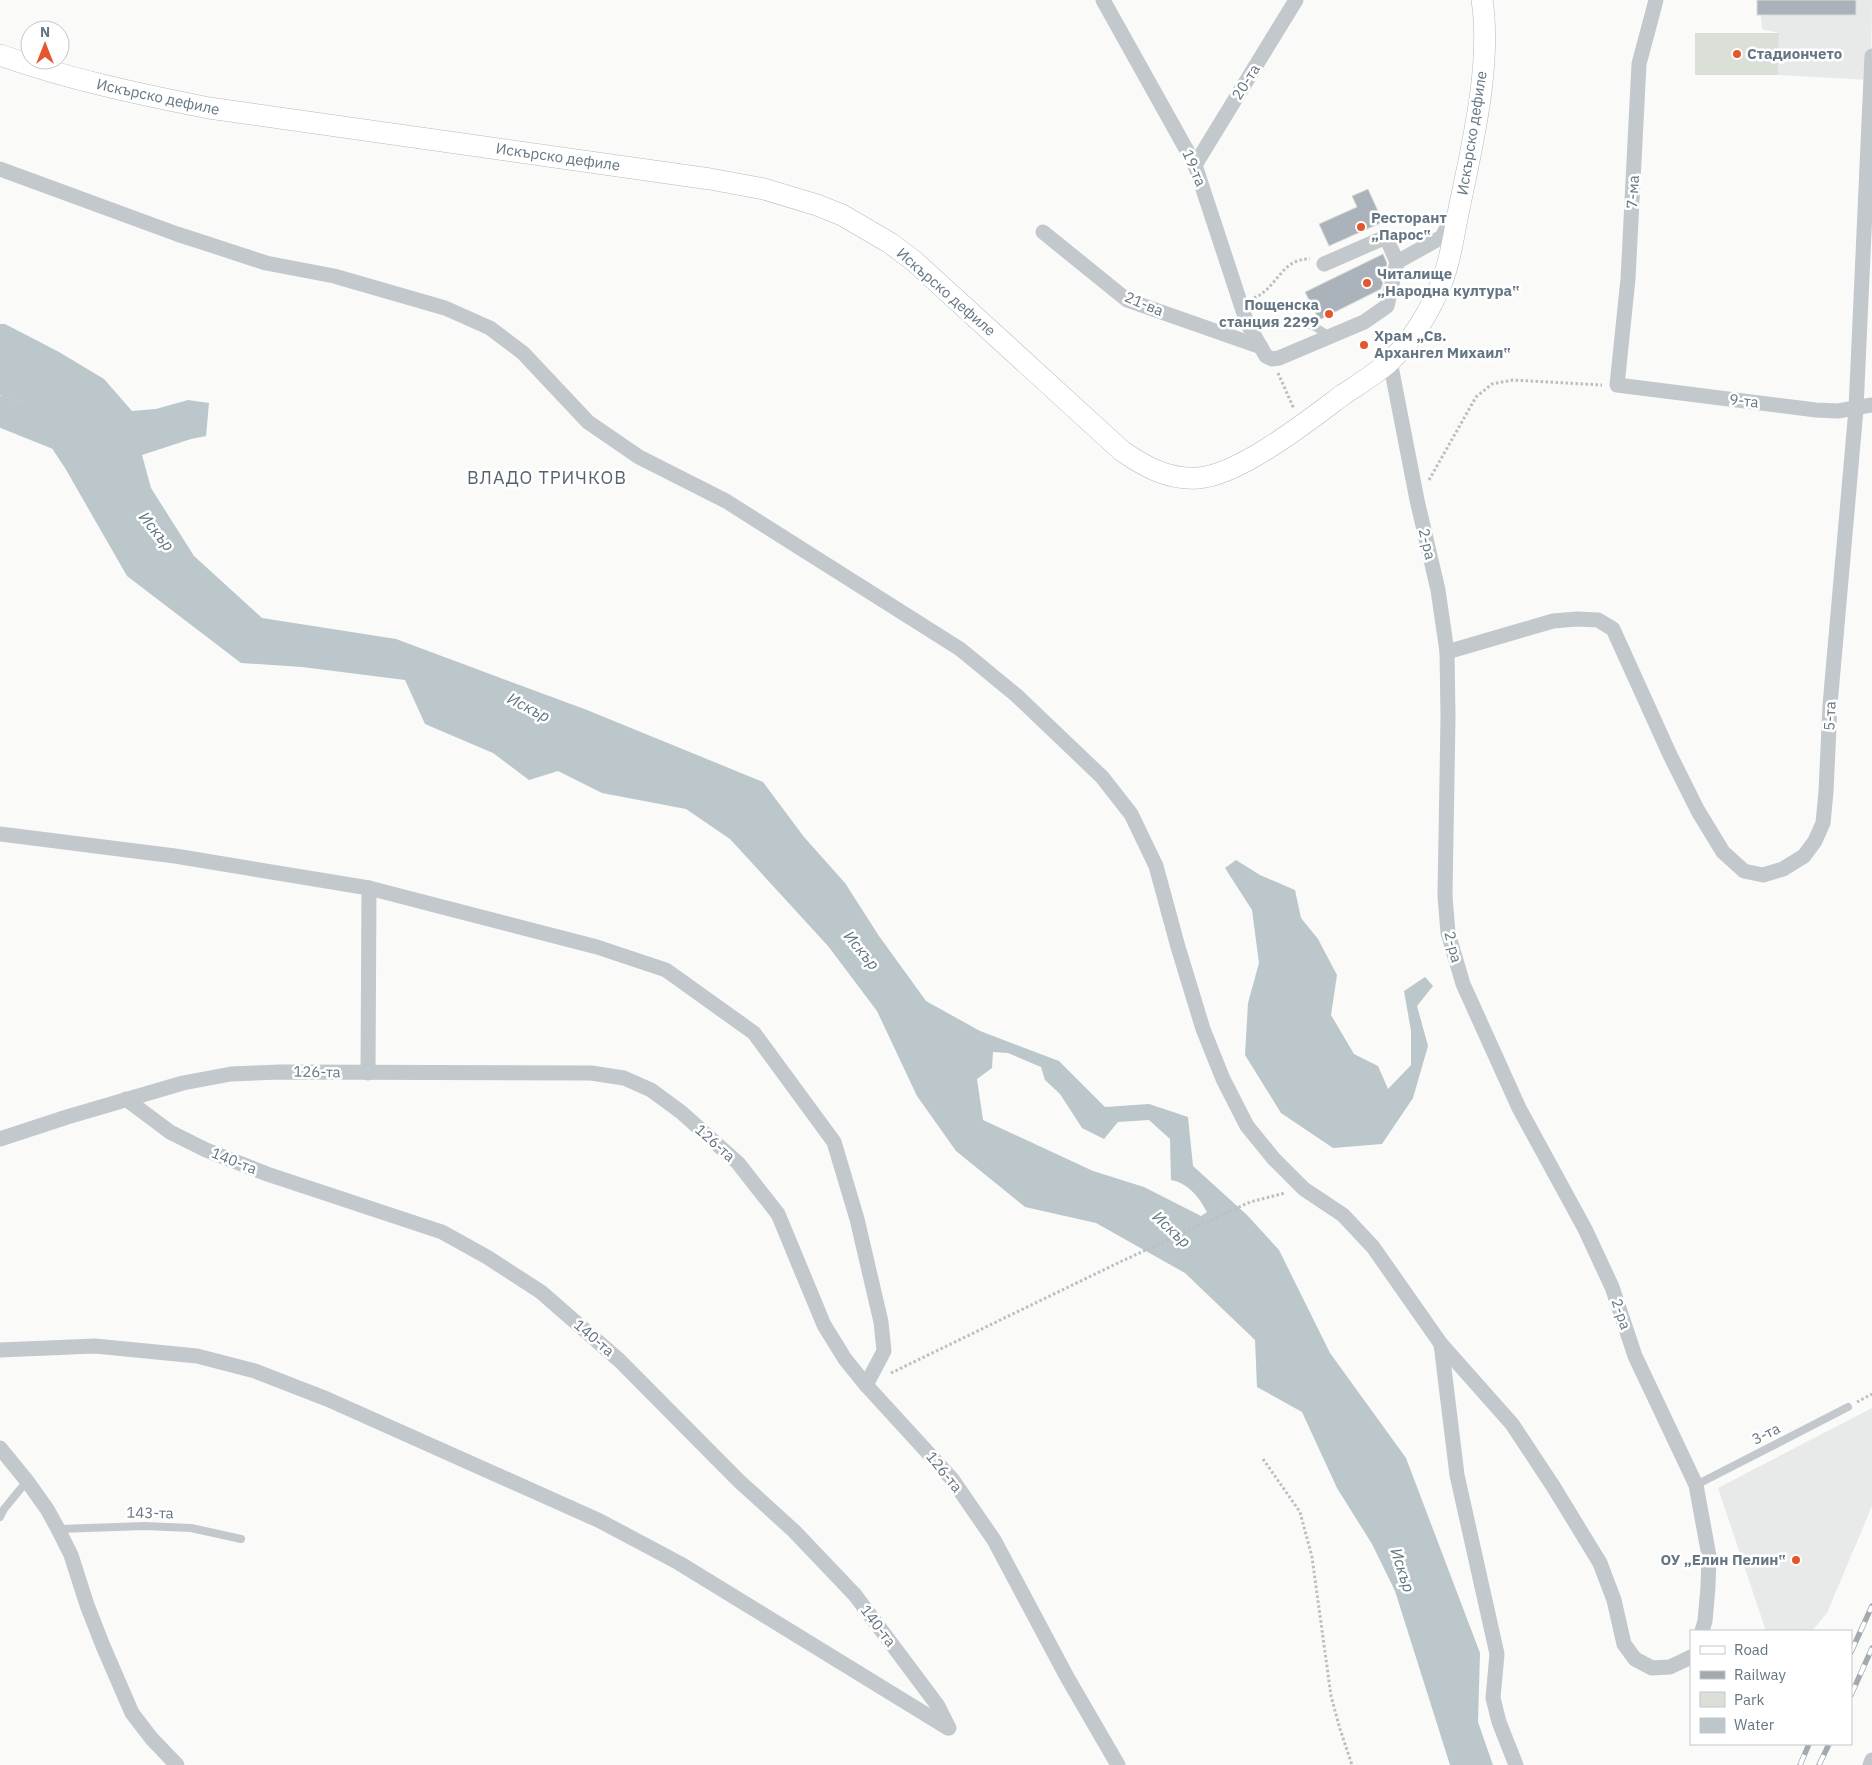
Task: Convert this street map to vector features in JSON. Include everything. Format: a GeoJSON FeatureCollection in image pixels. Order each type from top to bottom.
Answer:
{"type":"FeatureCollection","features":[{"type":"Feature","properties":{"kind":"main road","name":"Искърско дефиле"},"geometry":{"type":"LineString","coordinates":[[0,55],[85,82],[209,108],[710,179],[764,189],[817,205],[868,229],[914,261],[1122,451],[1157,472],[1178,478],[1199,478],[1219,475],[1255,456],[1390,361],[1411,337],[1438,292],[1448,266],[1481,85],[1484,46],[1482,0]]}},
{"type":"Feature","properties":{"kind":"street","name":"19-та"},"geometry":{"type":"LineString","coordinates":[[1103,0],[1195,165],[1247,323],[1266,356],[1272,359]]}},
{"type":"Feature","properties":{"kind":"street","name":"20-та"},"geometry":{"type":"LineString","coordinates":[[1195,165],[1296,0]]}},
{"type":"Feature","properties":{"kind":"street","name":"7-ма"},"geometry":{"type":"LineString","coordinates":[[1616,385],[1628,279],[1639,64],[1656,0]]}},
{"type":"Feature","properties":{"kind":"street","name":"5-та"},"geometry":{"type":"LineString","coordinates":[[1447,652],[1553,621],[1598,620],[1613,629],[1670,755],[1698,811],[1723,852],[1744,871],[1763,874],[1783,869],[1804,856],[1823,823],[1832,685],[1856,409],[1872,56]]}},
{"type":"Feature","properties":{"kind":"street"},"geometry":{"type":"LineString","coordinates":[[0,169],[186,237],[266,263],[334,276],[436,306],[490,328],[523,353],[588,422],[595,427],[639,457],[726,501],[960,649],[1016,696],[1102,777],[1131,814],[1156,866],[1200,1020],[1224,1079],[1247,1126],[1274,1159],[1304,1189],[1343,1215],[1373,1247],[1441,1344],[1512,1424],[1600,1563],[1614,1600],[1624,1644],[1635,1659],[1652,1668],[1670,1667],[1690,1657]]}},
{"type":"Feature","properties":{"kind":"street"},"geometry":{"type":"LineString","coordinates":[[1398,262],[1442,237],[1461,198]]}},
{"type":"Feature","properties":{"kind":"street","name":"21-ва"},"geometry":{"type":"LineString","coordinates":[[1043,232],[1127,300],[1261,347]]}},
{"type":"Feature","properties":{"kind":"street"},"geometry":{"type":"LineString","coordinates":[[1272,359],[1279,358],[1364,322],[1386,306],[1398,262],[1386,237],[1324,264]]}},
{"type":"Feature","properties":{"kind":"street","name":"2-ра"},"geometry":{"type":"LineString","coordinates":[[1390,361],[1417,500],[1438,590],[1447,652],[1448,717],[1445,896],[1448,934],[1463,984],[1519,1108],[1584,1229],[1612,1287],[1634,1356],[1696,1485],[1709,1556],[1708,1587],[1702,1630]]}},
{"type":"Feature","properties":{"kind":"street","name":"9-та"},"geometry":{"type":"LineString","coordinates":[[1616,385],[1816,410],[1856,409],[1872,405]]}},
{"type":"Feature","properties":{"kind":"street"},"geometry":{"type":"LineString","coordinates":[[0,834],[175,856],[369,888],[596,947],[666,970],[754,1033],[834,1142],[857,1219],[881,1322],[884,1351],[866,1385]]}},
{"type":"Feature","properties":{"kind":"street"},"geometry":{"type":"LineString","coordinates":[[368,1073],[369,888]]}},
{"type":"Feature","properties":{"kind":"street","name":"126-та"},"geometry":{"type":"LineString","coordinates":[[0,1139],[126,1099],[183,1083],[231,1074],[280,1072],[591,1074],[624,1078],[651,1090],[681,1112],[738,1163],[778,1214],[824,1324],[845,1359],[866,1385],[952,1479],[994,1540],[1067,1678],[1118,1765]]}},
{"type":"Feature","properties":{"kind":"street","name":"140-та"},"geometry":{"type":"LineString","coordinates":[[0,1350],[95,1346],[198,1356],[254,1371],[318,1396],[598,1520],[679,1562],[949,1728],[938,1706],[855,1595],[794,1531],[739,1481],[620,1361],[541,1292],[442,1232],[267,1174],[206,1150],[170,1132],[126,1099]]}},
{"type":"Feature","properties":{"kind":"street"},"geometry":{"type":"LineString","coordinates":[[1441,1344],[1457,1475],[1497,1654],[1493,1698],[1499,1722],[1516,1765]]}},
{"type":"Feature","properties":{"kind":"street"},"geometry":{"type":"LineString","coordinates":[[0,1448],[47,1509],[71,1555],[103,1646],[132,1713],[152,1739],[176,1765]]}},
{"type":"Feature","properties":{"kind":"street"},"geometry":{"type":"LineString","coordinates":[[1870,1765],[1872,1760]]}},
{"type":"Feature","properties":{"kind":"lane"},"geometry":{"type":"LineString","coordinates":[[1300,321],[1330,336]]}},
{"type":"Feature","properties":{"kind":"lane","name":"3-та"},"geometry":{"type":"LineString","coordinates":[[1696,1485],[1848,1407]]}},
{"type":"Feature","properties":{"kind":"lane"},"geometry":{"type":"LineString","coordinates":[[0,1517],[4,1509],[27,1482]]}},
{"type":"Feature","properties":{"kind":"lane","name":"143-та"},"geometry":{"type":"LineString","coordinates":[[58,1529],[164,1526],[191,1528],[241,1539]]}},
{"type":"Feature","properties":{"kind":"path"},"geometry":{"type":"LineString","coordinates":[[1239,299],[1248,300],[1258,296],[1293,262],[1313,259],[1324,264]]}},
{"type":"Feature","properties":{"kind":"path"},"geometry":{"type":"LineString","coordinates":[[1272,359],[1301,425]]}},
{"type":"Feature","properties":{"kind":"path"},"geometry":{"type":"LineString","coordinates":[[1417,500],[1476,397],[1492,384],[1513,380],[1616,385]]}},
{"type":"Feature","properties":{"kind":"path"},"geometry":{"type":"LineString","coordinates":[[866,1385],[1122,1261],[1250,1202],[1304,1189]]}},
{"type":"Feature","properties":{"kind":"path"},"geometry":{"type":"LineString","coordinates":[[1263,1459],[1300,1512],[1312,1557],[1331,1696],[1352,1765]]}},
{"type":"Feature","properties":{"kind":"shaded area"},"geometry":{"type":"Polygon","coordinates":[[[1759,0],[1872,0],[1871,80],[1778,75],[1779,33],[1762,29],[1759,0]]]}},
{"type":"Feature","properties":{"kind":"shaded area","name":"ОУ „Елин Пелин‟"},"geometry":{"type":"Polygon","coordinates":[[[1872,1408],[1872,1506],[1827,1613],[1813,1630],[1766,1630],[1718,1488],[1872,1408]]]}},
{"type":"Feature","properties":{"kind":"green space","name":"Стадиончето"},"geometry":{"type":"Polygon","coordinates":[[[1695,33],[1779,33],[1778,75],[1695,75],[1695,33]]]}},
{"type":"Feature","properties":{"kind":"water"},"geometry":{"type":"Polygon","coordinates":[[[0,324],[5,324],[59,352],[104,379],[132,411],[156,409],[188,400],[209,403],[206,436],[142,455],[151,488],[194,556],[262,618],[396,639],[587,710],[763,782],[804,837],[845,883],[879,936],[926,1001],[980,1031],[1059,1061],[1105,1107],[1149,1104],[1188,1117],[1193,1166],[1247,1215],[1279,1250],[1330,1353],[1406,1458],[1480,1653],[1478,1722],[1493,1765],[1450,1765],[1395,1591],[1372,1544],[1337,1488],[1302,1412],[1257,1387],[1255,1340],[1185,1273],[1096,1223],[1025,1207],[956,1151],[917,1096],[877,1011],[828,946],[730,839],[686,809],[602,793],[558,771],[529,780],[493,753],[425,724],[405,680],[302,667],[241,663],[127,576],[65,468],[22,403],[0,395],[0,324]],[[993,1052],[992,1068],[977,1079],[983,1120],[1093,1171],[1144,1187],[1201,1216],[1207,1212],[1188,1187],[1171,1180],[1170,1139],[1149,1120],[1118,1122],[1104,1139],[1082,1128],[1060,1094],[1045,1080],[1041,1067],[1008,1053],[993,1052]]]}},
{"type":"Feature","properties":{"kind":"water"},"geometry":{"type":"Polygon","coordinates":[[[1236,860],[1260,875],[1295,890],[1301,918],[1318,939],[1337,975],[1331,1015],[1354,1054],[1378,1066],[1388,1089],[1411,1065],[1411,1031],[1404,991],[1425,977],[1433,986],[1417,1006],[1428,1046],[1413,1098],[1382,1144],[1333,1148],[1281,1113],[1245,1055],[1248,1003],[1259,963],[1252,910],[1225,868],[1236,860]]]}},
{"type":"Feature","properties":{"kind":"building"},"geometry":{"type":"Polygon","coordinates":[[[1757,0],[1856,0],[1856,15],[1757,15],[1757,0]]]}},
{"type":"Feature","properties":{"kind":"building"},"geometry":{"type":"Polygon","coordinates":[[[1368,189],[1383,222],[1329,246],[1319,224],[1357,207],[1352,196],[1368,189]]]}},
{"type":"Feature","properties":{"kind":"building"},"geometry":{"type":"Polygon","coordinates":[[[1383,254],[1387,263],[1386,269],[1378,273],[1383,283],[1381,289],[1319,320],[1305,292],[1383,254]]]}},
{"type":"Feature","properties":{"kind":"waterway","name":"Искър"},"geometry":{"type":"LineString","coordinates":[[0,411],[75,441]]}},
{"type":"Feature","properties":{"kind":"railway"},"geometry":{"type":"LineString","coordinates":[[1852,1650],[1872,1606]]}},
{"type":"Feature","properties":{"kind":"railway"},"geometry":{"type":"LineString","coordinates":[[1852,1693],[1872,1648]]}},
{"type":"Feature","properties":{"kind":"railway"},"geometry":{"type":"LineString","coordinates":[[1800,1765],[1809,1745]]}},
{"type":"Feature","properties":{"kind":"railway"},"geometry":{"type":"LineString","coordinates":[[1819,1765],[1829,1745]]}},
{"type":"Feature","properties":{"kind":"place","name":"Стадиончето"},"geometry":{"type":"Point","coordinates":[1737,54]}},
{"type":"Feature","properties":{"kind":"place","name":"Ресторант „Парос‟"},"geometry":{"type":"Point","coordinates":[1361,227]}},
{"type":"Feature","properties":{"kind":"place","name":"Читалище „Народна култура‟"},"geometry":{"type":"Point","coordinates":[1367,283]}},
{"type":"Feature","properties":{"kind":"place","name":"Пощенска станция 2299"},"geometry":{"type":"Point","coordinates":[1329,314]}},
{"type":"Feature","properties":{"kind":"place","name":"Храм „Св. Архангел Михаил‟"},"geometry":{"type":"Point","coordinates":[1364,345]}},
{"type":"Feature","properties":{"kind":"place","name":"ОУ „Елин Пелин‟"},"geometry":{"type":"Point","coordinates":[1796,1560]}},
{"type":"Feature","properties":{"kind":"district","name":"ВЛАДО ТРИЧКОВ"},"geometry":{"type":"Point","coordinates":[547,478]}}]}
